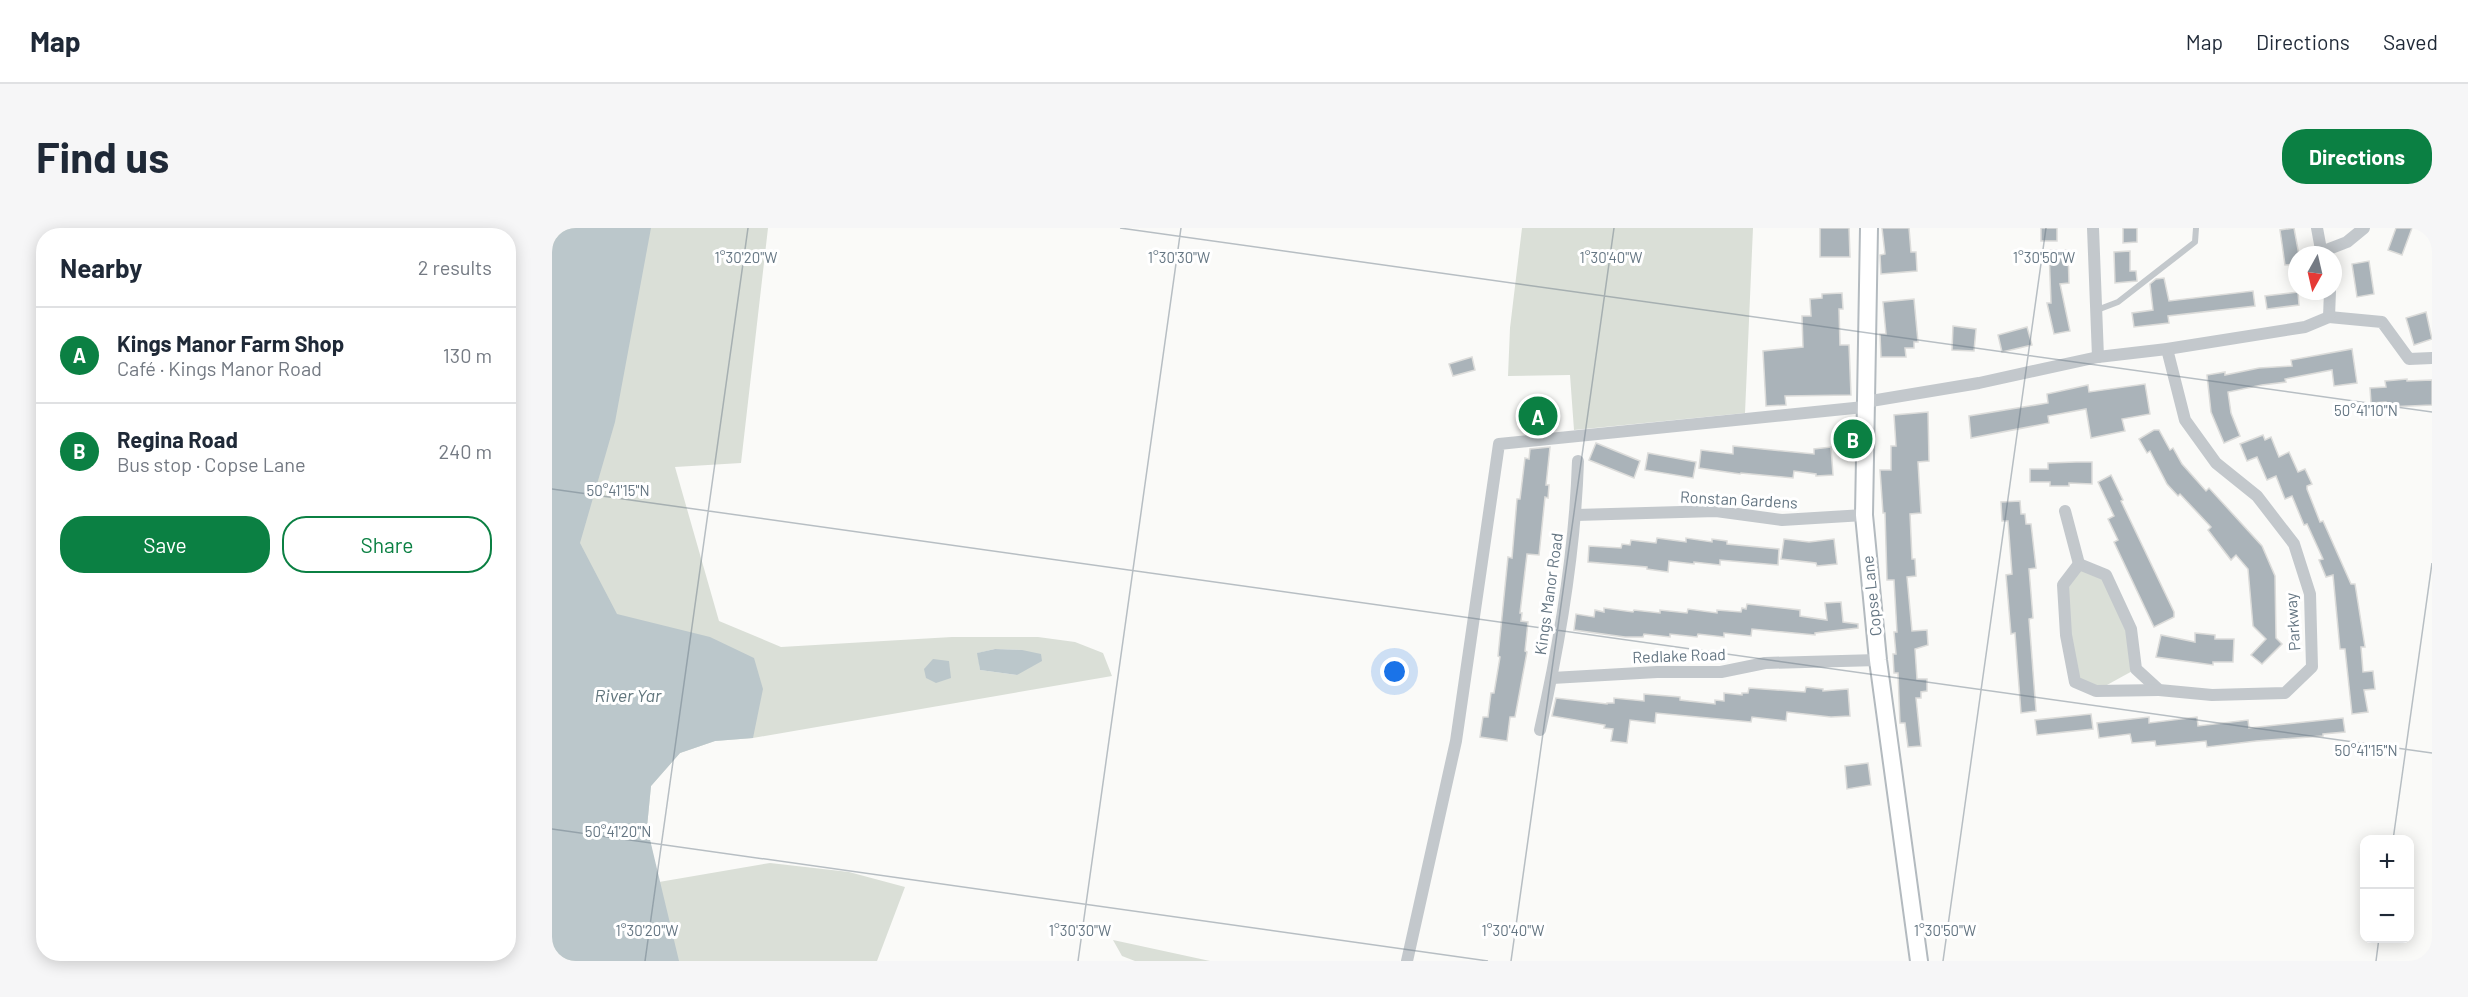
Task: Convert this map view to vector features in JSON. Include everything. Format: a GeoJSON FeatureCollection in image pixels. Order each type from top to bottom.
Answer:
{"type":"FeatureCollection","features":[{"type":"Feature","properties":{"kind":"street","name":"Copse Lane"},"geometry":{"type":"LineString","coordinates":[[1869,228],[1864,515],[1878,660],[1919,961]]}},
{"type":"Feature","properties":{"kind":"street"},"geometry":{"type":"LineString","coordinates":[[2093,228],[2098,357]]}},
{"type":"Feature","properties":{"kind":"street"},"geometry":{"type":"LineString","coordinates":[[2317,228],[2321,246]]}},
{"type":"Feature","properties":{"kind":"street"},"geometry":{"type":"LineString","coordinates":[[2338,246],[2347,242],[2364,228]]}},
{"type":"Feature","properties":{"kind":"street"},"geometry":{"type":"LineString","coordinates":[[2329,317],[2330,300]]}},
{"type":"Feature","properties":{"kind":"street"},"geometry":{"type":"LineString","coordinates":[[1407,961],[1456,741],[1499,444],[1865,404],[1979,383],[2098,357],[2167,349],[2305,327],[2329,317],[2382,322],[2409,359],[2432,358]]}},
{"type":"Feature","properties":{"kind":"street","name":"Parkway"},"geometry":{"type":"LineString","coordinates":[[2079,564],[2063,585],[2066,634],[2075,682],[2096,691],[2158,690],[2212,695],[2285,693],[2312,667],[2310,594],[2294,544],[2257,496],[2216,463],[2185,420],[2167,349]]}},
{"type":"Feature","properties":{"kind":"street","name":"Kings Manor Road"},"geometry":{"type":"LineString","coordinates":[[1540,730],[1552,678],[1576,515],[1578,461]]}},
{"type":"Feature","properties":{"kind":"street","name":"Ronstan Gardens"},"geometry":{"type":"LineString","coordinates":[[1576,515],[1716,511],[1782,520],[1864,515]]}},
{"type":"Feature","properties":{"kind":"street"},"geometry":{"type":"LineString","coordinates":[[2065,511],[2079,564],[2106,575],[2131,629],[2136,669],[2158,690]]}},
{"type":"Feature","properties":{"kind":"street","name":"Redlake Road"},"geometry":{"type":"LineString","coordinates":[[1552,678],[1657,672],[1721,672],[1765,663],[1878,660]]}},
{"type":"Feature","properties":{"kind":"lane"},"geometry":{"type":"LineString","coordinates":[[2096,310],[2118,302],[2195,242],[2196,228]]}},
{"type":"Feature","properties":{"kind":"shaded area"},"geometry":{"type":"Polygon","coordinates":[[[552,228],[768,228],[741,463],[675,467],[719,621],[781,647],[952,637],[1038,637],[1075,642],[1103,653],[1112,676],[753,738],[715,741],[680,753],[651,786],[647,827],[659,882],[770,863],[849,872],[905,887],[877,961],[552,961],[578,692],[552,228]],[[995,649],[978,653],[980,670],[1017,675],[1022,650],[995,649]]]}},
{"type":"Feature","properties":{"kind":"shaded area"},"geometry":{"type":"Polygon","coordinates":[[[1522,228],[1753,228],[1745,413],[1574,430],[1570,375],[1508,376],[1510,328],[1522,228]]]}},
{"type":"Feature","properties":{"kind":"shaded area"},"geometry":{"type":"Polygon","coordinates":[[[2079,564],[2106,575],[2131,629],[2136,669],[2096,691],[2075,682],[2063,585],[2079,564]]]}},
{"type":"Feature","properties":{"kind":"shaded area"},"geometry":{"type":"Polygon","coordinates":[[[1113,940],[1210,961],[1135,961],[1122,956],[1113,940]]]}},
{"type":"Feature","properties":{"kind":"water","name":"River Yar"},"geometry":{"type":"Polygon","coordinates":[[[552,228],[651,228],[615,422],[580,543],[617,614],[710,637],[754,658],[763,689],[753,738],[715,741],[680,753],[651,786],[647,827],[679,961],[552,961],[552,228]]]}},
{"type":"Feature","properties":{"kind":"water"},"geometry":{"type":"Polygon","coordinates":[[[995,649],[1022,650],[1041,654],[1042,661],[1017,675],[980,670],[977,653],[995,649]]]}},
{"type":"Feature","properties":{"kind":"water"},"geometry":{"type":"Polygon","coordinates":[[[933,659],[949,661],[951,678],[936,683],[926,678],[924,669],[933,659]]]}},
{"type":"Feature","properties":{"kind":"building"},"geometry":{"type":"Polygon","coordinates":[[[1820,228],[1849,228],[1850,257],[1820,257],[1820,228]]]}},
{"type":"Feature","properties":{"kind":"building"},"geometry":{"type":"Polygon","coordinates":[[[1882,228],[1909,228],[1911,252],[1916,252],[1917,271],[1881,274],[1880,255],[1885,254],[1882,228]]]}},
{"type":"Feature","properties":{"kind":"building"},"geometry":{"type":"Polygon","coordinates":[[[2041,228],[2057,228],[2057,241],[2041,241],[2041,228]]]}},
{"type":"Feature","properties":{"kind":"building"},"geometry":{"type":"Polygon","coordinates":[[[2123,228],[2137,228],[2137,242],[2123,243],[2123,228]]]}},
{"type":"Feature","properties":{"kind":"building"},"geometry":{"type":"Polygon","coordinates":[[[2294,228],[2297,246],[2288,246],[2288,265],[2285,265],[2280,230],[2294,228]]]}},
{"type":"Feature","properties":{"kind":"building"},"geometry":{"type":"Polygon","coordinates":[[[2396,228],[2412,228],[2402,255],[2388,250],[2396,228]]]}},
{"type":"Feature","properties":{"kind":"building"},"geometry":{"type":"Polygon","coordinates":[[[2049,250],[2068,250],[2069,283],[2060,284],[2070,331],[2054,334],[2047,303],[2051,303],[2049,250]]]}},
{"type":"Feature","properties":{"kind":"building"},"geometry":{"type":"Polygon","coordinates":[[[2130,251],[2130,271],[2136,271],[2137,281],[2115,283],[2114,252],[2130,251]]]}},
{"type":"Feature","properties":{"kind":"building"},"geometry":{"type":"Polygon","coordinates":[[[2369,261],[2374,294],[2357,297],[2352,264],[2369,261]]]}},
{"type":"Feature","properties":{"kind":"building"},"geometry":{"type":"Polygon","coordinates":[[[2164,278],[2169,301],[2253,291],[2255,306],[2168,316],[2169,323],[2134,327],[2132,313],[2153,310],[2150,284],[2156,279],[2164,278]]]}},
{"type":"Feature","properties":{"kind":"building"},"geometry":{"type":"Polygon","coordinates":[[[1842,293],[1843,309],[1839,309],[1840,345],[1849,345],[1851,395],[1785,396],[1786,405],[1766,406],[1763,351],[1803,347],[1802,316],[1811,316],[1810,299],[1822,298],[1822,294],[1842,293]]]}},
{"type":"Feature","properties":{"kind":"building"},"geometry":{"type":"Polygon","coordinates":[[[2288,293],[2288,300],[2299,300],[2299,305],[2267,309],[2265,296],[2288,293]]]}},
{"type":"Feature","properties":{"kind":"building"},"geometry":{"type":"Polygon","coordinates":[[[1914,299],[1918,342],[1914,342],[1914,348],[1905,348],[1906,357],[1881,357],[1880,334],[1886,334],[1883,302],[1914,299]]]}},
{"type":"Feature","properties":{"kind":"building"},"geometry":{"type":"Polygon","coordinates":[[[2426,312],[2432,339],[2414,345],[2406,318],[2426,312]]]}},
{"type":"Feature","properties":{"kind":"building"},"geometry":{"type":"Polygon","coordinates":[[[1953,326],[1976,329],[1974,351],[1952,350],[1953,326]]]}},
{"type":"Feature","properties":{"kind":"building"},"geometry":{"type":"Polygon","coordinates":[[[2027,327],[2032,345],[2002,352],[1998,335],[2027,327]]]}},
{"type":"Feature","properties":{"kind":"building"},"geometry":{"type":"Polygon","coordinates":[[[2352,349],[2357,383],[2334,386],[2332,370],[2285,379],[2286,382],[2228,392],[2231,413],[2240,436],[2224,443],[2211,412],[2207,375],[2225,372],[2225,375],[2259,368],[2292,366],[2291,360],[2352,349]]]}},
{"type":"Feature","properties":{"kind":"building"},"geometry":{"type":"Polygon","coordinates":[[[1472,357],[1475,370],[1453,376],[1449,364],[1472,357]]]}},
{"type":"Feature","properties":{"kind":"building"},"geometry":{"type":"Polygon","coordinates":[[[2407,379],[2407,381],[2432,380],[2432,405],[2387,407],[2386,402],[2371,403],[2370,388],[2386,387],[2385,381],[2407,379]]]}},
{"type":"Feature","properties":{"kind":"building"},"geometry":{"type":"Polygon","coordinates":[[[2145,384],[2150,414],[2122,419],[2125,431],[2091,438],[2086,409],[2048,416],[2049,423],[1971,438],[1969,416],[2048,403],[2047,394],[2088,385],[2089,392],[2145,384]]]}},
{"type":"Feature","properties":{"kind":"building"},"geometry":{"type":"Polygon","coordinates":[[[1928,412],[1929,461],[1918,462],[1921,513],[1910,514],[1912,559],[1915,559],[1916,576],[1907,577],[1912,631],[1927,630],[1928,645],[1915,649],[1917,679],[1927,679],[1927,691],[1921,692],[1921,698],[1916,698],[1921,746],[1908,747],[1905,723],[1900,723],[1898,673],[1894,673],[1893,654],[1896,654],[1894,632],[1897,632],[1894,580],[1887,580],[1885,513],[1883,513],[1880,470],[1891,470],[1891,446],[1896,446],[1894,415],[1928,412]]]}},
{"type":"Feature","properties":{"kind":"building"},"geometry":{"type":"Polygon","coordinates":[[[2154,430],[2159,430],[2170,450],[2173,448],[2182,464],[2206,491],[2209,488],[2262,546],[2275,576],[2276,638],[2282,644],[2262,664],[2251,655],[2266,639],[2253,626],[2248,569],[2236,555],[2231,560],[2208,530],[2211,527],[2180,494],[2178,496],[2167,484],[2150,451],[2147,453],[2139,439],[2154,430]]]}},
{"type":"Feature","properties":{"kind":"building"},"geometry":{"type":"Polygon","coordinates":[[[2263,435],[2265,440],[2271,437],[2279,457],[2289,452],[2298,472],[2305,469],[2312,484],[2307,486],[2307,489],[2320,522],[2323,521],[2351,584],[2355,584],[2365,647],[2361,647],[2363,672],[2373,671],[2375,689],[2364,690],[2368,712],[2352,714],[2345,649],[2340,649],[2333,575],[2326,577],[2319,560],[2323,559],[2307,524],[2304,525],[2292,496],[2285,499],[2276,476],[2267,480],[2257,457],[2247,461],[2240,444],[2263,435]]]}},
{"type":"Feature","properties":{"kind":"building"},"geometry":{"type":"Polygon","coordinates":[[[1596,443],[1640,461],[1634,478],[1589,460],[1596,443]]]}},
{"type":"Feature","properties":{"kind":"building"},"geometry":{"type":"Polygon","coordinates":[[[1733,446],[1814,454],[1814,449],[1831,447],[1833,475],[1816,476],[1816,474],[1794,471],[1793,478],[1699,468],[1701,450],[1733,454],[1733,446]]]}},
{"type":"Feature","properties":{"kind":"building"},"geometry":{"type":"Polygon","coordinates":[[[1550,447],[1546,485],[1549,485],[1548,498],[1545,497],[1539,555],[1527,554],[1520,613],[1522,613],[1521,621],[1528,622],[1525,651],[1527,652],[1515,717],[1510,717],[1507,741],[1480,737],[1483,717],[1488,717],[1491,693],[1494,693],[1500,657],[1498,656],[1508,557],[1512,558],[1517,499],[1520,499],[1525,458],[1529,459],[1530,449],[1550,447]]]}},
{"type":"Feature","properties":{"kind":"building"},"geometry":{"type":"Polygon","coordinates":[[[1648,453],[1696,462],[1693,478],[1645,470],[1648,453]]]}},
{"type":"Feature","properties":{"kind":"building"},"geometry":{"type":"Polygon","coordinates":[[[2092,462],[2092,484],[2069,483],[2069,486],[2050,486],[2050,482],[2030,482],[2030,469],[2048,469],[2048,463],[2092,462]]]}},
{"type":"Feature","properties":{"kind":"building"},"geometry":{"type":"Polygon","coordinates":[[[2111,475],[2174,612],[2174,617],[2154,627],[2114,542],[2118,540],[2108,519],[2114,516],[2098,482],[2111,475]]]}},
{"type":"Feature","properties":{"kind":"building"},"geometry":{"type":"Polygon","coordinates":[[[2020,501],[2021,514],[2025,514],[2026,524],[2031,524],[2036,568],[2029,569],[2033,618],[2029,619],[2036,711],[2021,713],[2015,633],[2011,634],[2006,575],[2012,574],[2008,521],[2002,521],[2001,502],[2020,501]]]}},
{"type":"Feature","properties":{"kind":"building"},"geometry":{"type":"Polygon","coordinates":[[[1657,538],[1686,542],[1686,538],[1712,542],[1712,539],[1727,541],[1727,544],[1779,549],[1778,565],[1720,560],[1720,565],[1669,561],[1668,572],[1647,569],[1647,567],[1588,562],[1589,546],[1621,548],[1622,544],[1630,545],[1631,540],[1656,543],[1657,538]]]}},
{"type":"Feature","properties":{"kind":"building"},"geometry":{"type":"Polygon","coordinates":[[[1784,539],[1809,542],[1834,539],[1837,564],[1817,566],[1816,563],[1781,559],[1784,539]]]}},
{"type":"Feature","properties":{"kind":"building"},"geometry":{"type":"Polygon","coordinates":[[[1841,602],[1843,622],[1858,624],[1858,628],[1815,633],[1815,635],[1752,629],[1751,636],[1724,633],[1724,637],[1670,634],[1670,637],[1644,634],[1643,637],[1625,637],[1574,630],[1576,614],[1594,617],[1595,610],[1604,612],[1604,608],[1660,613],[1660,610],[1687,613],[1688,609],[1717,613],[1717,610],[1741,612],[1742,608],[1746,609],[1747,604],[1800,610],[1800,616],[1827,620],[1825,603],[1841,602]]]}},
{"type":"Feature","properties":{"kind":"building"},"geometry":{"type":"Polygon","coordinates":[[[2195,633],[2215,635],[2215,639],[2234,639],[2233,662],[2213,662],[2213,665],[2156,657],[2161,635],[2195,642],[2195,633]]]}},
{"type":"Feature","properties":{"kind":"building"},"geometry":{"type":"Polygon","coordinates":[[[1806,687],[1823,689],[1823,691],[1848,689],[1850,716],[1831,717],[1787,712],[1786,721],[1752,717],[1751,722],[1656,713],[1655,723],[1630,720],[1627,743],[1611,741],[1613,729],[1604,728],[1605,725],[1552,716],[1556,698],[1607,704],[1614,703],[1614,698],[1644,701],[1644,694],[1680,697],[1680,700],[1715,704],[1715,700],[1724,701],[1724,693],[1742,695],[1742,693],[1748,693],[1749,688],[1805,692],[1806,687]]]}},
{"type":"Feature","properties":{"kind":"building"},"geometry":{"type":"Polygon","coordinates":[[[2091,714],[2093,729],[2037,735],[2035,720],[2091,714]]]}},
{"type":"Feature","properties":{"kind":"building"},"geometry":{"type":"Polygon","coordinates":[[[2149,717],[2149,723],[2197,717],[2198,726],[2248,720],[2249,728],[2343,718],[2345,732],[2207,747],[2206,741],[2156,746],[2155,741],[2132,743],[2130,734],[2099,738],[2097,723],[2149,717]]]}},
{"type":"Feature","properties":{"kind":"building"},"geometry":{"type":"Polygon","coordinates":[[[1868,763],[1871,785],[1847,789],[1845,766],[1868,763]]]}},
{"type":"Feature","properties":{"kind":"place","name":"Kings Manor Farm Shop"},"geometry":{"type":"Point","coordinates":[1538,416]}},
{"type":"Feature","properties":{"kind":"place","name":"Regina Road"},"geometry":{"type":"Point","coordinates":[1853,439]}}]}
